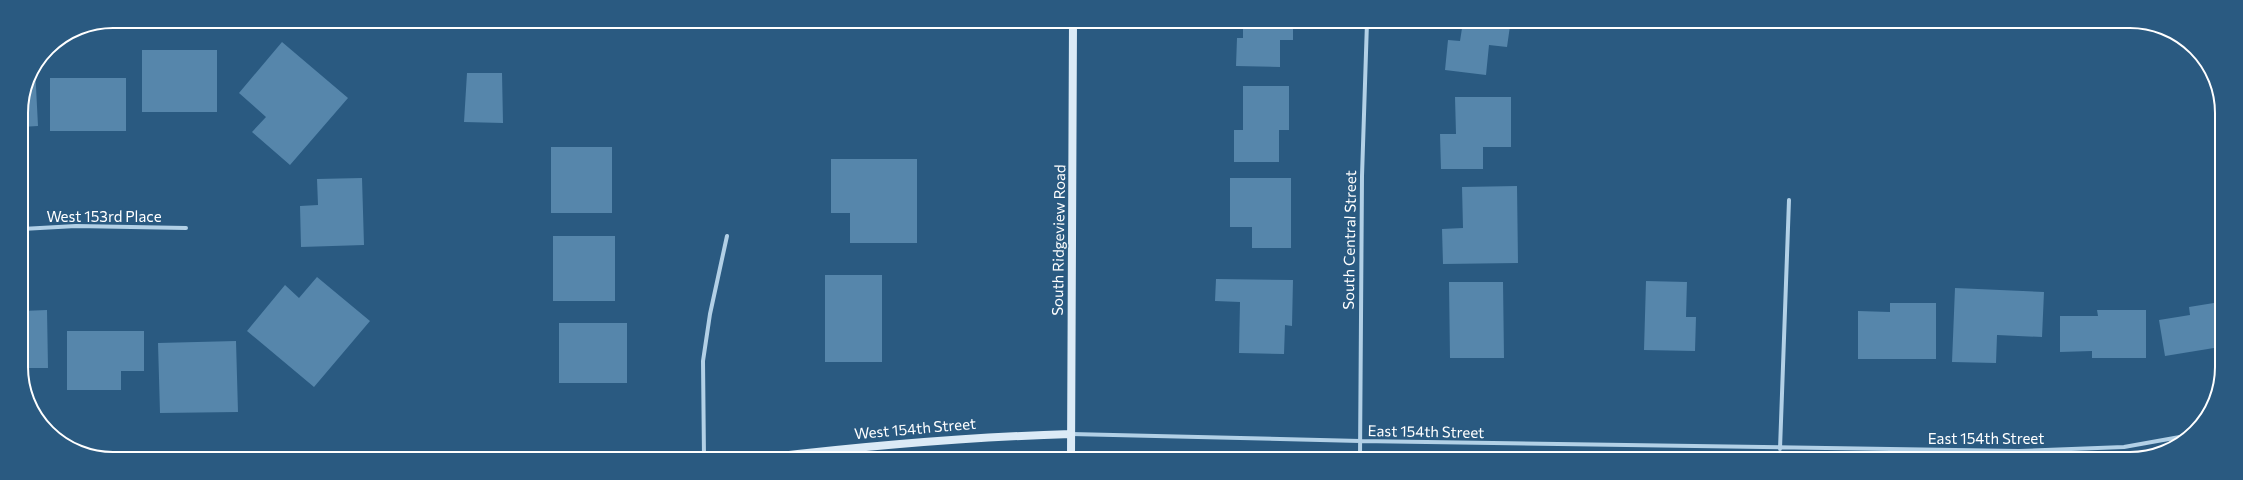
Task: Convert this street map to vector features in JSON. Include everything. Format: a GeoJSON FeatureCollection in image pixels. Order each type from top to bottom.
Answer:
{"type":"FeatureCollection","features":[{"type":"Feature","properties":{"kind":"main road","name":"South Ridgeview Road"},"geometry":{"type":"LineString","coordinates":[[1071,452],[1073,28]]}},
{"type":"Feature","properties":{"kind":"main road","name":"West 154th Street"},"geometry":{"type":"LineString","coordinates":[[823,452],[962,438],[1071,434]]}},
{"type":"Feature","properties":{"kind":"street","name":"South Central Street"},"geometry":{"type":"LineString","coordinates":[[1360,452],[1362,176],[1368,28]]}},
{"type":"Feature","properties":{"kind":"street"},"geometry":{"type":"LineString","coordinates":[[1780,449],[1789,200]]}},
{"type":"Feature","properties":{"kind":"street","name":"West 153rd Place"},"geometry":{"type":"LineString","coordinates":[[28,230],[76,226],[186,228]]}},
{"type":"Feature","properties":{"kind":"street"},"geometry":{"type":"LineString","coordinates":[[704,452],[703,361],[710,314],[727,236]]}},
{"type":"Feature","properties":{"kind":"street","name":"East 154th Street"},"geometry":{"type":"LineString","coordinates":[[1071,434],[1780,449],[2019,451],[2124,447],[2178,437]]}},
{"type":"Feature","properties":{"kind":"building"},"geometry":{"type":"Polygon","coordinates":[[[1243,28],[1293,28],[1293,40],[1280,40],[1280,67],[1236,66],[1237,38],[1243,38],[1243,28]]]}},
{"type":"Feature","properties":{"kind":"building"},"geometry":{"type":"Polygon","coordinates":[[[1462,28],[1510,28],[1507,47],[1489,45],[1486,75],[1445,70],[1448,40],[1460,41],[1462,28]]]}},
{"type":"Feature","properties":{"kind":"building"},"geometry":{"type":"Polygon","coordinates":[[[282,42],[348,98],[290,165],[252,132],[266,117],[239,93],[282,42]]]}},
{"type":"Feature","properties":{"kind":"building"},"geometry":{"type":"Polygon","coordinates":[[[142,50],[217,50],[217,112],[142,112],[142,50]]]}},
{"type":"Feature","properties":{"kind":"building"},"geometry":{"type":"Polygon","coordinates":[[[467,73],[502,73],[503,123],[464,122],[467,73]]]}},
{"type":"Feature","properties":{"kind":"building"},"geometry":{"type":"Polygon","coordinates":[[[36,77],[38,126],[28,127],[28,107],[36,77]]]}},
{"type":"Feature","properties":{"kind":"building"},"geometry":{"type":"Polygon","coordinates":[[[50,78],[126,78],[126,131],[50,131],[50,78]]]}},
{"type":"Feature","properties":{"kind":"building"},"geometry":{"type":"Polygon","coordinates":[[[1243,86],[1289,86],[1289,130],[1279,130],[1279,162],[1234,162],[1234,130],[1243,130],[1243,86]]]}},
{"type":"Feature","properties":{"kind":"building"},"geometry":{"type":"Polygon","coordinates":[[[1455,97],[1511,97],[1511,147],[1483,147],[1483,169],[1441,169],[1440,134],[1456,134],[1455,97]]]}},
{"type":"Feature","properties":{"kind":"building"},"geometry":{"type":"Polygon","coordinates":[[[551,147],[612,147],[612,213],[551,213],[551,147]]]}},
{"type":"Feature","properties":{"kind":"building"},"geometry":{"type":"Polygon","coordinates":[[[831,159],[917,159],[917,243],[850,243],[850,213],[831,213],[831,159]]]}},
{"type":"Feature","properties":{"kind":"building"},"geometry":{"type":"Polygon","coordinates":[[[362,178],[364,245],[301,247],[300,206],[318,205],[317,179],[362,178]]]}},
{"type":"Feature","properties":{"kind":"building"},"geometry":{"type":"Polygon","coordinates":[[[1230,178],[1291,178],[1291,248],[1252,248],[1252,227],[1230,227],[1230,178]]]}},
{"type":"Feature","properties":{"kind":"building"},"geometry":{"type":"Polygon","coordinates":[[[1517,186],[1518,263],[1443,264],[1442,229],[1463,228],[1462,187],[1517,186]]]}},
{"type":"Feature","properties":{"kind":"building"},"geometry":{"type":"Polygon","coordinates":[[[553,236],[615,236],[615,301],[553,301],[553,236]]]}},
{"type":"Feature","properties":{"kind":"building"},"geometry":{"type":"Polygon","coordinates":[[[825,275],[882,275],[882,362],[825,362],[825,275]]]}},
{"type":"Feature","properties":{"kind":"building"},"geometry":{"type":"Polygon","coordinates":[[[317,277],[370,321],[314,387],[247,331],[285,285],[299,298],[317,277]]]}},
{"type":"Feature","properties":{"kind":"building"},"geometry":{"type":"Polygon","coordinates":[[[1216,279],[1293,280],[1292,326],[1285,325],[1284,354],[1239,353],[1240,302],[1215,301],[1216,279]]]}},
{"type":"Feature","properties":{"kind":"building"},"geometry":{"type":"Polygon","coordinates":[[[1646,281],[1687,282],[1686,317],[1696,317],[1695,351],[1644,350],[1646,281]]]}},
{"type":"Feature","properties":{"kind":"building"},"geometry":{"type":"Polygon","coordinates":[[[1449,282],[1503,282],[1504,358],[1450,358],[1449,282]]]}},
{"type":"Feature","properties":{"kind":"building"},"geometry":{"type":"Polygon","coordinates":[[[1955,288],[2044,292],[2042,337],[1997,335],[1996,363],[1952,362],[1955,288]]]}},
{"type":"Feature","properties":{"kind":"building"},"geometry":{"type":"Polygon","coordinates":[[[1890,303],[1936,303],[1936,359],[1858,359],[1858,311],[1890,312],[1890,303]]]}},
{"type":"Feature","properties":{"kind":"building"},"geometry":{"type":"Polygon","coordinates":[[[2215,303],[2215,348],[2165,356],[2159,320],[2190,315],[2189,307],[2215,303]]]}},
{"type":"Feature","properties":{"kind":"building"},"geometry":{"type":"Polygon","coordinates":[[[47,310],[48,368],[28,368],[28,311],[47,310]]]}},
{"type":"Feature","properties":{"kind":"building"},"geometry":{"type":"Polygon","coordinates":[[[2097,310],[2146,310],[2146,358],[2092,358],[2092,351],[2060,352],[2060,316],[2098,316],[2097,310]]]}},
{"type":"Feature","properties":{"kind":"building"},"geometry":{"type":"Polygon","coordinates":[[[559,323],[627,323],[627,383],[559,383],[559,323]]]}},
{"type":"Feature","properties":{"kind":"building"},"geometry":{"type":"Polygon","coordinates":[[[67,331],[144,331],[144,371],[121,371],[121,390],[67,390],[67,331]]]}},
{"type":"Feature","properties":{"kind":"building"},"geometry":{"type":"Polygon","coordinates":[[[236,341],[238,412],[160,413],[158,343],[236,341]]]}}]}
